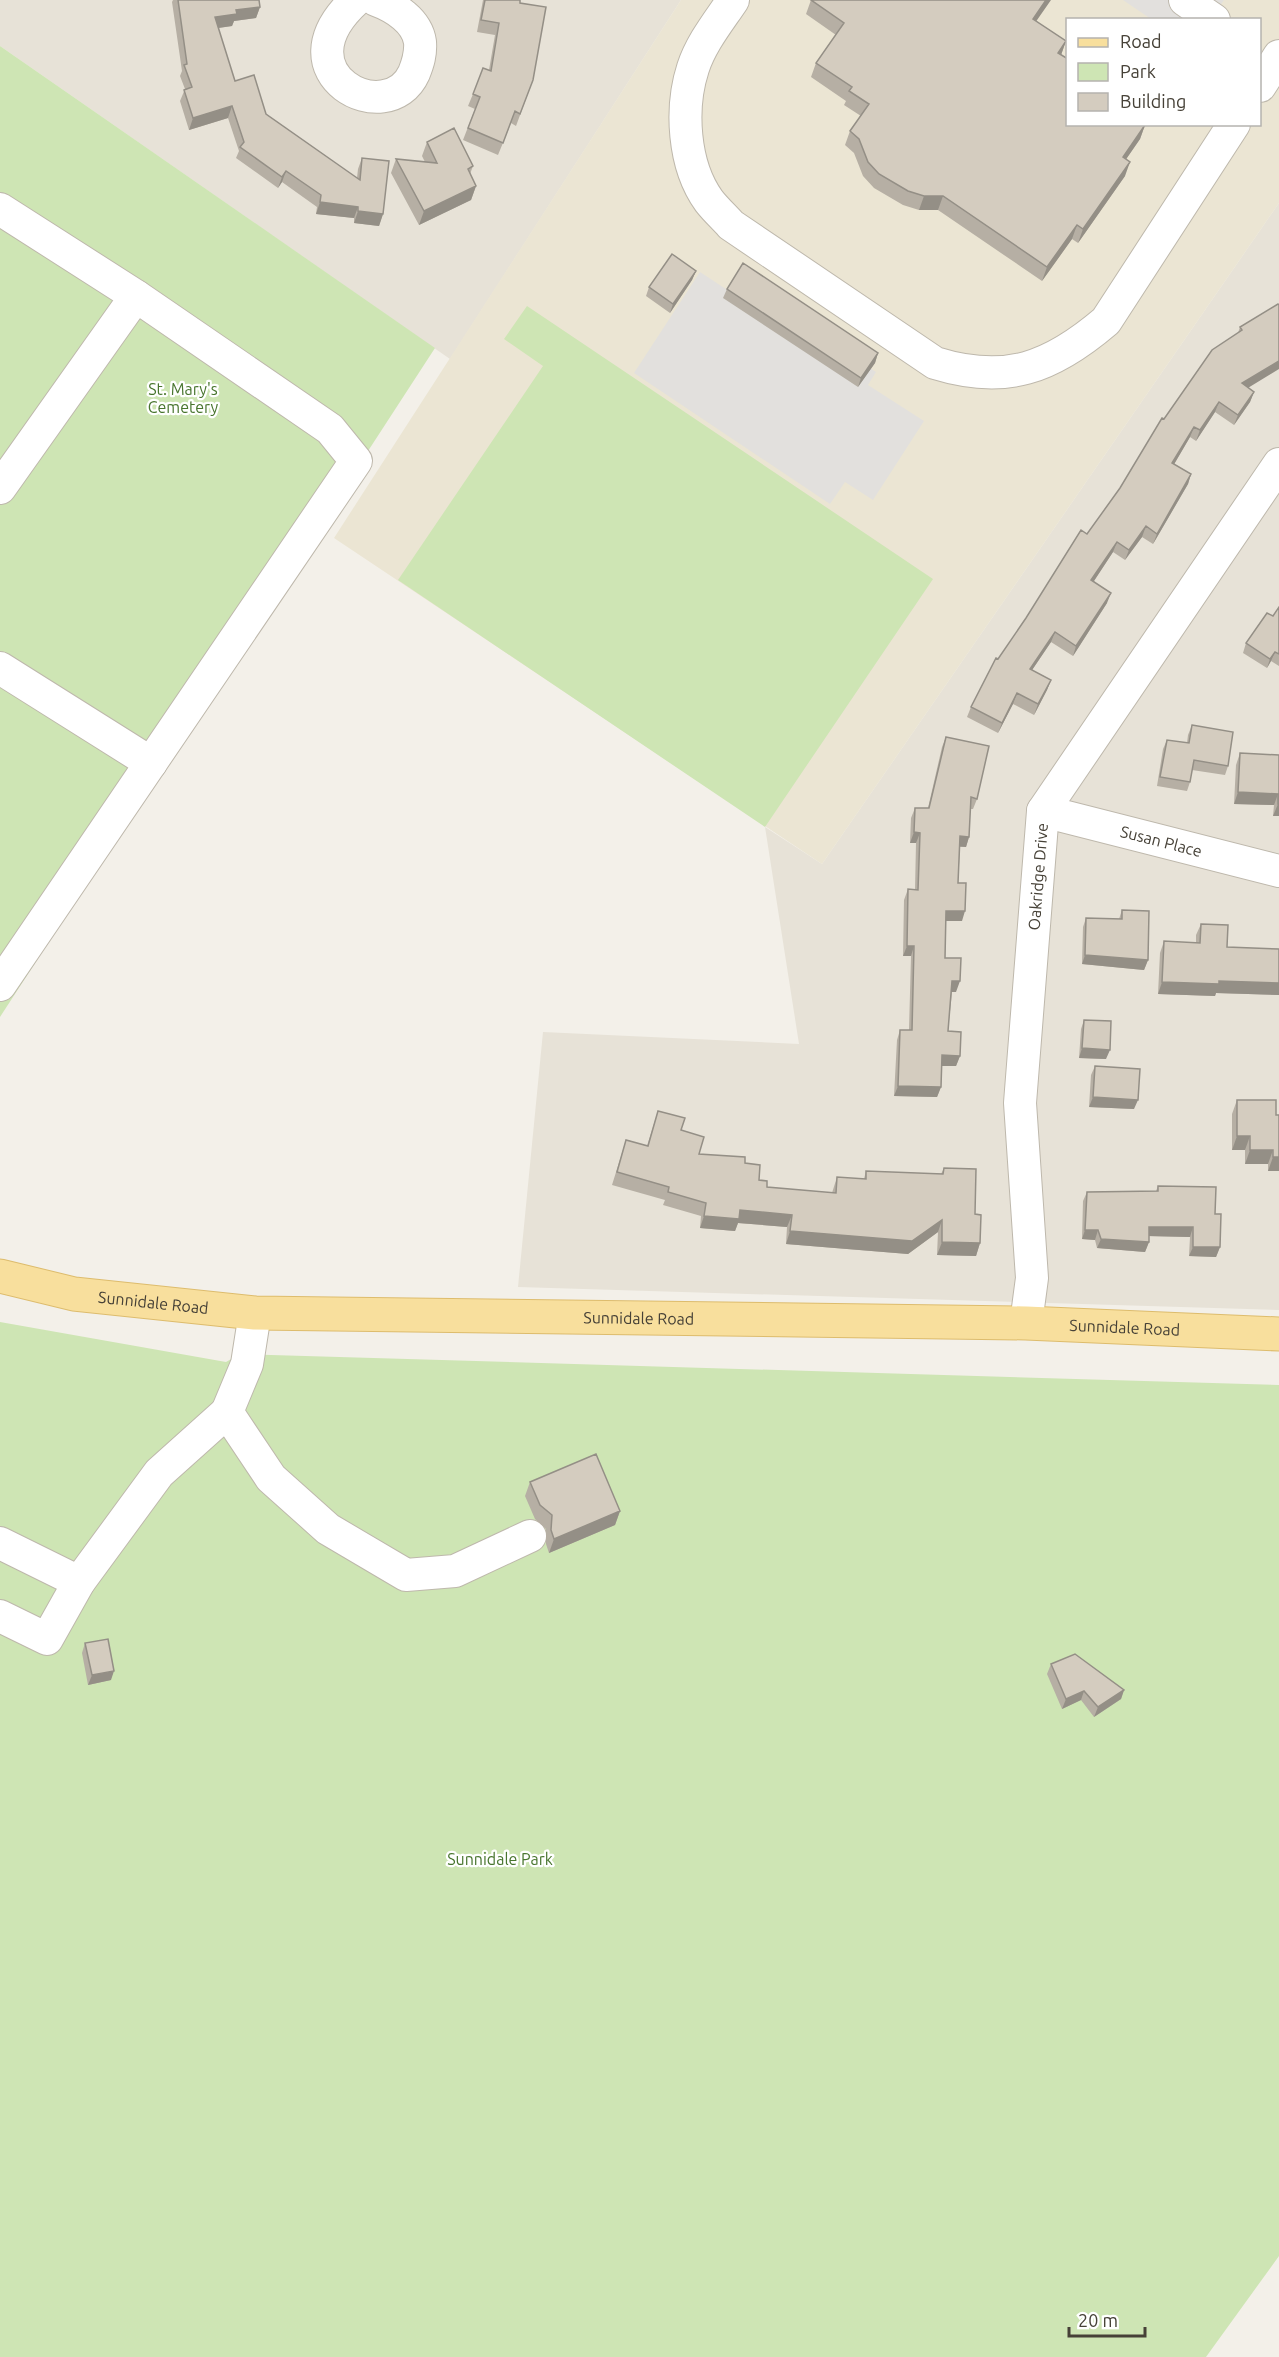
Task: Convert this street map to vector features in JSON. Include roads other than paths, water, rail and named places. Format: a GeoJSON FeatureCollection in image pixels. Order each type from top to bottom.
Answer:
{"type":"FeatureCollection","features":[{"type":"Feature","properties":{"kind":"main road","name":"Sunnidale Road"},"geometry":{"type":"LineString","coordinates":[[0,1276],[74,1294],[255,1313],[1026,1323],[1279,1334]]}},
{"type":"Feature","properties":{"kind":"street"},"geometry":{"type":"LineString","coordinates":[[356,0],[333,25],[326,47],[330,68],[342,86],[360,95],[380,97],[400,89],[411,78],[420,59],[420,41],[412,23],[396,10],[376,0]]}},
{"type":"Feature","properties":{"kind":"street"},"geometry":{"type":"LineString","coordinates":[[733,0],[710,33],[694,66],[685,102],[695,171],[708,200],[731,225],[935,363],[965,372],[1003,373],[1043,364],[1078,345],[1106,321],[1233,126]]}},
{"type":"Feature","properties":{"kind":"street"},"geometry":{"type":"LineString","coordinates":[[1185,0],[1211,18]]}},
{"type":"Feature","properties":{"kind":"street"},"geometry":{"type":"LineString","coordinates":[[0,209],[136,296],[330,429],[356,461],[0,985]]}},
{"type":"Feature","properties":{"kind":"street"},"geometry":{"type":"LineString","coordinates":[[0,488],[136,296]]}},
{"type":"Feature","properties":{"kind":"street","name":"Oakridge Drive"},"geometry":{"type":"LineString","coordinates":[[1026,1323],[1032,1278],[1020,1102],[1043,811],[1279,464]]}},
{"type":"Feature","properties":{"kind":"street"},"geometry":{"type":"LineString","coordinates":[[0,668],[151,763]]}},
{"type":"Feature","properties":{"kind":"street","name":"Susan Place"},"geometry":{"type":"LineString","coordinates":[[1043,811],[1279,872]]}},
{"type":"Feature","properties":{"kind":"street"},"geometry":{"type":"LineString","coordinates":[[0,1616],[47,1639],[79,1582],[159,1473],[227,1412],[247,1364],[255,1313]]}},
{"type":"Feature","properties":{"kind":"street"},"geometry":{"type":"LineString","coordinates":[[227,1412],[271,1478],[328,1529],[406,1575],[455,1571],[530,1536]]}},
{"type":"Feature","properties":{"kind":"street"},"geometry":{"type":"LineString","coordinates":[[0,1543],[79,1582]]}},
{"type":"Feature","properties":{"kind":"park label","name":"St. Mary's Cemetery"},"geometry":{"type":"Point","coordinates":[183,398]}},
{"type":"Feature","properties":{"kind":"park label","name":"Sunnidale Park"},"geometry":{"type":"Point","coordinates":[500,1859]}}]}
